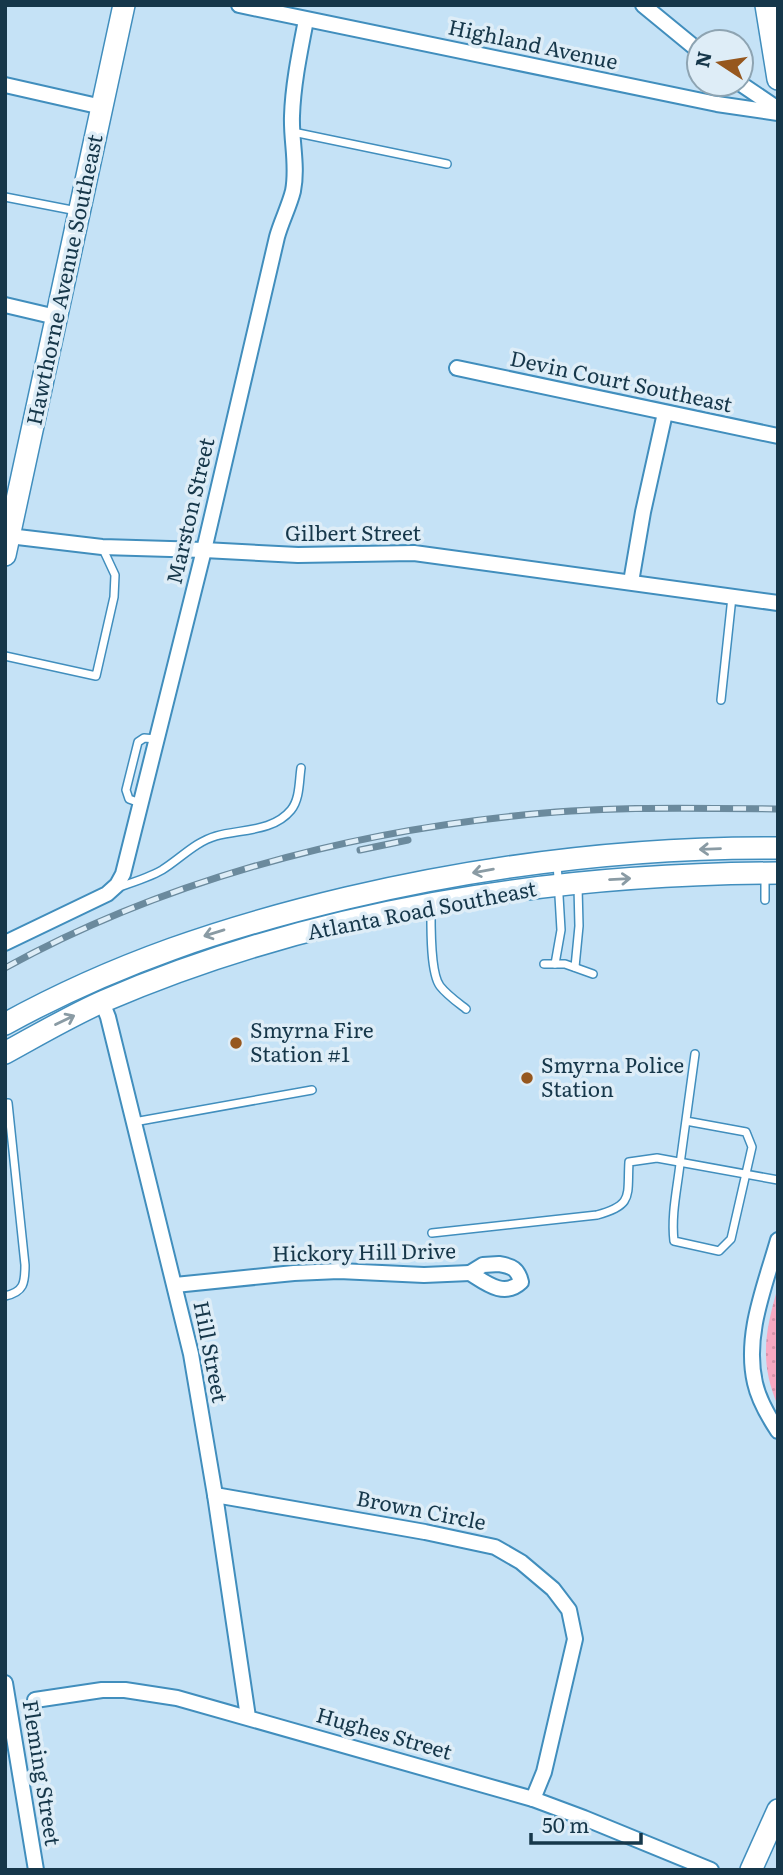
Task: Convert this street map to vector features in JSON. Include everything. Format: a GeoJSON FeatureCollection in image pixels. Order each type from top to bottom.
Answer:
{"type":"FeatureCollection","features":[{"type":"Feature","properties":{"kind":"main road","name":"Hawthorne Avenue Southeast"},"geometry":{"type":"LineString","coordinates":[[7,545],[17,481],[80,212],[124,5]]}},
{"type":"Feature","properties":{"kind":"main road"},"geometry":{"type":"LineString","coordinates":[[766,5],[778,79]]}},
{"type":"Feature","properties":{"kind":"main road","name":"Atlanta Road Southeast"},"geometry":{"type":"LineString","coordinates":[[5,1024],[93,980],[173,947],[309,907],[430,880],[557,861],[701,849],[778,848]]}},
{"type":"Feature","properties":{"kind":"main road","name":"Atlanta Road Southeast"},"geometry":{"type":"LineString","coordinates":[[5,1053],[102,1002],[172,974],[254,947],[379,915],[493,894],[597,881],[772,873]]}},
{"type":"Feature","properties":{"kind":"main road"},"geometry":{"type":"LineString","coordinates":[[751,1870],[778,1810]]}},
{"type":"Feature","properties":{"kind":"street","name":"Highland Avenue"},"geometry":{"type":"LineString","coordinates":[[239,5],[718,104],[778,111]]}},
{"type":"Feature","properties":{"kind":"street"},"geometry":{"type":"LineString","coordinates":[[643,5],[685,40]]}},
{"type":"Feature","properties":{"kind":"street","name":"Marston Street"},"geometry":{"type":"LineString","coordinates":[[113,890],[123,874],[141,804],[204,550],[276,237],[292,192],[295,172],[293,105],[306,20]]}},
{"type":"Feature","properties":{"kind":"street"},"geometry":{"type":"LineString","coordinates":[[5,85],[102,107]]}},
{"type":"Feature","properties":{"kind":"street"},"geometry":{"type":"LineString","coordinates":[[755,94],[778,111]]}},
{"type":"Feature","properties":{"kind":"street"},"geometry":{"type":"LineString","coordinates":[[5,305],[56,317]]}},
{"type":"Feature","properties":{"kind":"street","name":"Devin Court Southeast"},"geometry":{"type":"LineString","coordinates":[[457,368],[778,436]]}},
{"type":"Feature","properties":{"kind":"street"},"geometry":{"type":"LineString","coordinates":[[631,582],[665,413]]}},
{"type":"Feature","properties":{"kind":"street","name":"Gilbert Street"},"geometry":{"type":"LineString","coordinates":[[7,545],[298,555],[414,553],[778,603]]}},
{"type":"Feature","properties":{"kind":"street"},"geometry":{"type":"LineString","coordinates":[[5,943],[113,890]]}},
{"type":"Feature","properties":{"kind":"street","name":"Hill Street"},"geometry":{"type":"LineString","coordinates":[[102,1002],[108,1017],[191,1354],[248,1717]]}},
{"type":"Feature","properties":{"kind":"street"},"geometry":{"type":"LineString","coordinates":[[778,1240],[756,1323],[751,1356],[755,1384],[765,1410],[778,1432]]}},
{"type":"Feature","properties":{"kind":"street","name":"Hickory Hill Drive"},"geometry":{"type":"LineString","coordinates":[[175,1285],[339,1271],[425,1275],[470,1273]]}},
{"type":"Feature","properties":{"kind":"street","name":"Brown Circle"},"geometry":{"type":"LineString","coordinates":[[215,1495],[495,1547],[521,1562],[553,1589],[569,1609],[575,1639],[544,1772],[533,1799]]}},
{"type":"Feature","properties":{"kind":"street","name":"Fleming Street"},"geometry":{"type":"LineString","coordinates":[[5,1683],[36,1870]]}},
{"type":"Feature","properties":{"kind":"street","name":"Hughes Street"},"geometry":{"type":"LineString","coordinates":[[35,1700],[81,1692],[125,1690],[177,1698],[533,1799],[711,1870]]}},
{"type":"Feature","properties":{"kind":"lane"},"geometry":{"type":"LineString","coordinates":[[292,131],[447,164]]}},
{"type":"Feature","properties":{"kind":"lane"},"geometry":{"type":"LineString","coordinates":[[5,197],[80,212]]}},
{"type":"Feature","properties":{"kind":"lane"},"geometry":{"type":"LineString","coordinates":[[5,656],[96,676],[114,597],[115,575],[102,547]]}},
{"type":"Feature","properties":{"kind":"lane"},"geometry":{"type":"LineString","coordinates":[[721,700],[732,596]]}},
{"type":"Feature","properties":{"kind":"lane"},"geometry":{"type":"LineString","coordinates":[[113,890],[161,871],[194,846],[215,836],[259,828],[276,821],[292,809],[295,803],[300,768]]}},
{"type":"Feature","properties":{"kind":"lane"},"geometry":{"type":"LineString","coordinates":[[557,861],[568,885],[579,926],[575,967]]}},
{"type":"Feature","properties":{"kind":"lane"},"geometry":{"type":"LineString","coordinates":[[765,900],[772,873]]}},
{"type":"Feature","properties":{"kind":"lane"},"geometry":{"type":"LineString","coordinates":[[555,964],[568,885]]}},
{"type":"Feature","properties":{"kind":"lane"},"geometry":{"type":"LineString","coordinates":[[431,905],[436,979],[440,986],[466,1009]]}},
{"type":"Feature","properties":{"kind":"lane"},"geometry":{"type":"LineString","coordinates":[[248,923],[254,947]]}},
{"type":"Feature","properties":{"kind":"lane"},"geometry":{"type":"LineString","coordinates":[[544,964],[575,967],[593,974]]}},
{"type":"Feature","properties":{"kind":"lane"},"geometry":{"type":"LineString","coordinates":[[93,980],[102,1002]]}},
{"type":"Feature","properties":{"kind":"lane"},"geometry":{"type":"LineString","coordinates":[[686,1121],[746,1132],[752,1147],[731,1239],[719,1251],[674,1241],[672,1223],[695,1054]]}},
{"type":"Feature","properties":{"kind":"lane"},"geometry":{"type":"LineString","coordinates":[[134,1122],[312,1090]]}},
{"type":"Feature","properties":{"kind":"lane"},"geometry":{"type":"LineString","coordinates":[[5,1296],[16,1293],[21,1288],[25,1265],[8,1103]]}},
{"type":"Feature","properties":{"kind":"lane"},"geometry":{"type":"LineString","coordinates":[[432,1233],[615,1210],[623,1204],[628,1194],[629,1162],[657,1158],[778,1180]]}},
{"type":"Feature","properties":{"kind":"shaded area"},"geometry":{"type":"Polygon","coordinates":[[[778,1287],[778,1406],[768,1375],[766,1346],[778,1287]]]}},
{"type":"Feature","properties":{"kind":"railway"},"geometry":{"type":"LineString","coordinates":[[5,968],[64,938],[188,887],[252,867],[383,835],[448,824],[580,811],[646,808],[778,809]]}},
{"type":"Feature","properties":{"kind":"railway"},"geometry":{"type":"LineString","coordinates":[[360,850],[408,840]]}},
{"type":"Feature","properties":{"kind":"place","name":"Smyrna Fire Station #1"},"geometry":{"type":"Point","coordinates":[236,1043]}},
{"type":"Feature","properties":{"kind":"place","name":"Smyrna Police Station"},"geometry":{"type":"Point","coordinates":[527,1078]}}]}
